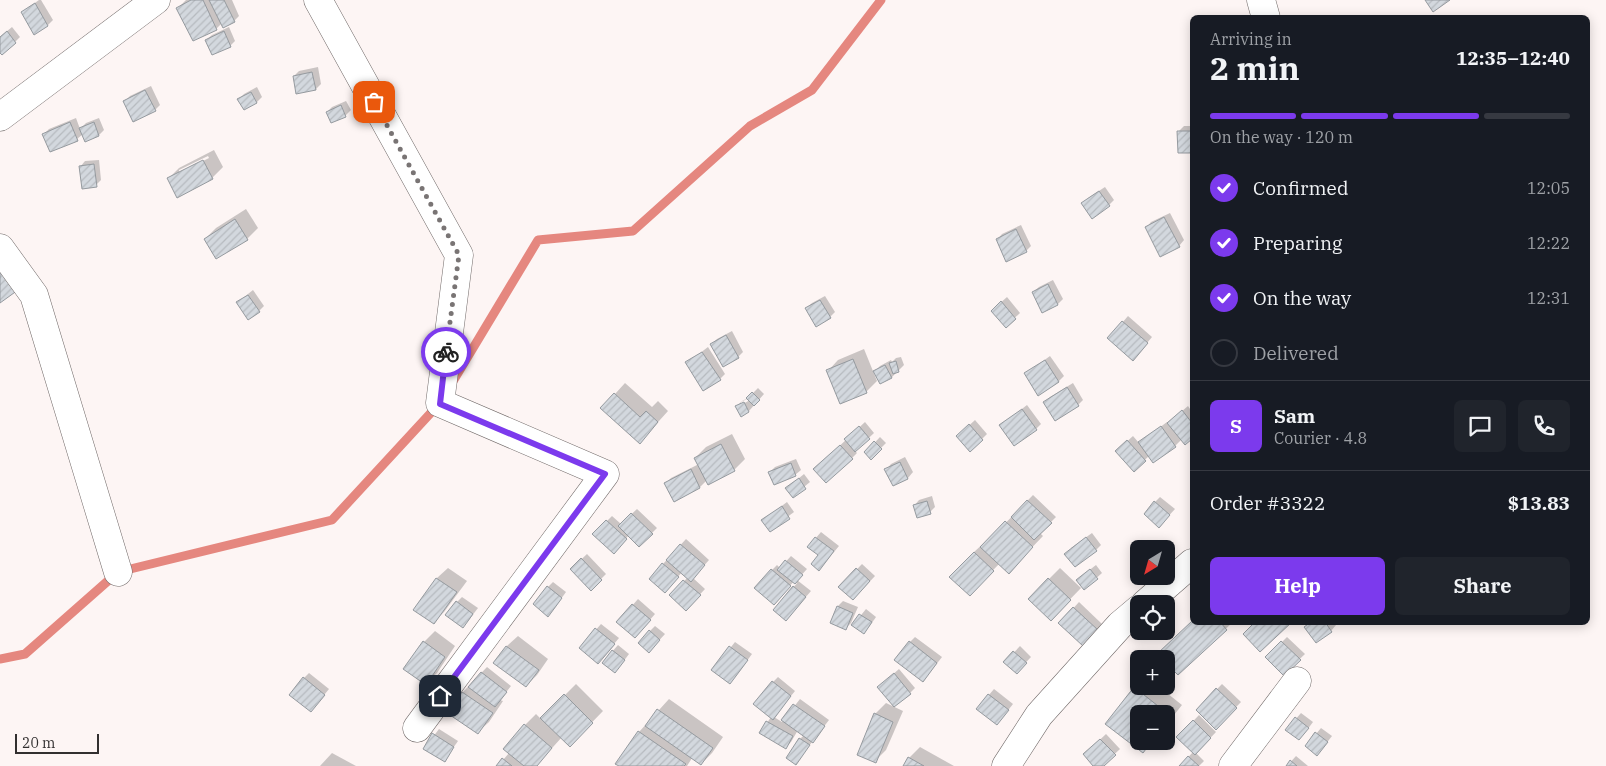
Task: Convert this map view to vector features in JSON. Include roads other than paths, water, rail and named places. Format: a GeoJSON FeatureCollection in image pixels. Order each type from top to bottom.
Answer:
{"type":"FeatureCollection","features":[{"type":"Feature","properties":{"kind":"street"},"geometry":{"type":"LineString","coordinates":[[0,117],[156,0]]}},
{"type":"Feature","properties":{"kind":"street"},"geometry":{"type":"LineString","coordinates":[[318,0],[459,255],[440,404],[605,474],[417,728]]}},
{"type":"Feature","properties":{"kind":"street"},"geometry":{"type":"LineString","coordinates":[[1261,0],[1265,15]]}},
{"type":"Feature","properties":{"kind":"street"},"geometry":{"type":"LineString","coordinates":[[0,248],[34,295],[118,572]]}},
{"type":"Feature","properties":{"kind":"street"},"geometry":{"type":"LineString","coordinates":[[1155,595],[1190,565]]}},
{"type":"Feature","properties":{"kind":"street"},"geometry":{"type":"LineString","coordinates":[[1006,766],[1039,715],[1120,625],[1130,617]]}},
{"type":"Feature","properties":{"kind":"street"},"geometry":{"type":"LineString","coordinates":[[1233,766],[1297,681]]}},
{"type":"Feature","properties":{"kind":"waterway"},"geometry":{"type":"LineString","coordinates":[[452,383],[538,240],[633,231],[750,126],[812,90],[881,0]]}},
{"type":"Feature","properties":{"kind":"waterway"},"geometry":{"type":"LineString","coordinates":[[0,659],[25,654],[118,572],[332,520],[439,404]]}}]}
